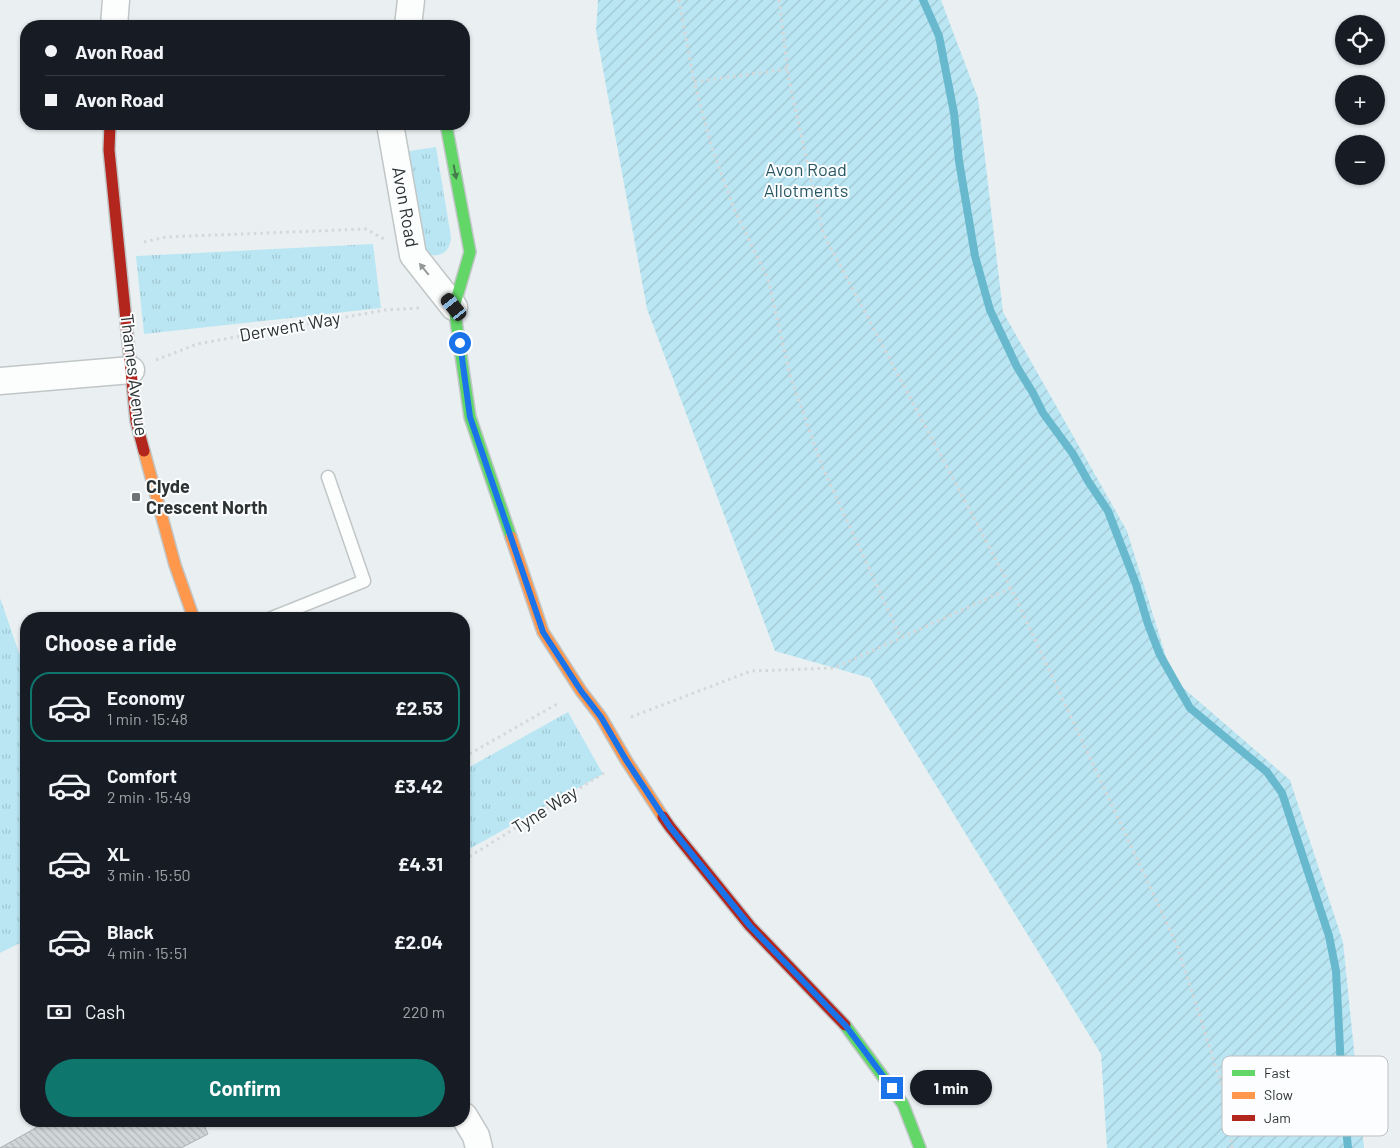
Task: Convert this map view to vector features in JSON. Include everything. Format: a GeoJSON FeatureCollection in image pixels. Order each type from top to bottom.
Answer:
{"type":"FeatureCollection","features":[{"type":"Feature","properties":{"kind":"street"},"geometry":{"type":"LineString","coordinates":[[114,20],[116,0]]}},
{"type":"Feature","properties":{"kind":"street"},"geometry":{"type":"LineString","coordinates":[[409,20],[411,0]]}},
{"type":"Feature","properties":{"kind":"street","name":"Thames Avenue"},"geometry":{"type":"LineString","coordinates":[[110,130],[109,150],[136,421],[175,565],[192,612]]}},
{"type":"Feature","properties":{"kind":"street","name":"Avon Road"},"geometry":{"type":"LineString","coordinates":[[391,130],[413,255],[454,307]]}},
{"type":"Feature","properties":{"kind":"street","name":"Avon Road"},"geometry":{"type":"LineString","coordinates":[[447,130],[470,252],[454,307],[470,417],[543,632],[581,691],[607,726],[626,760],[670,827],[750,926],[846,1026],[903,1104],[920,1148]]}},
{"type":"Feature","properties":{"kind":"street"},"geometry":{"type":"LineString","coordinates":[[0,381],[131,370]]}},
{"type":"Feature","properties":{"kind":"street"},"geometry":{"type":"LineString","coordinates":[[470,1126],[476,1136],[479,1148]]}},
{"type":"Feature","properties":{"kind":"lane"},"geometry":{"type":"LineString","coordinates":[[286,612],[364,581],[328,477]]}},
{"type":"Feature","properties":{"kind":"path"},"geometry":{"type":"LineString","coordinates":[[679,0],[694,82],[712,148],[735,211],[768,279],[790,375],[822,466],[901,638]]}},
{"type":"Feature","properties":{"kind":"path"},"geometry":{"type":"LineString","coordinates":[[780,0],[788,80],[823,232],[1011,588],[1177,945],[1222,1086]]}},
{"type":"Feature","properties":{"kind":"path"},"geometry":{"type":"LineString","coordinates":[[694,82],[788,69]]}},
{"type":"Feature","properties":{"kind":"path"},"geometry":{"type":"LineString","coordinates":[[119,248],[166,237],[366,229],[413,255]]}},
{"type":"Feature","properties":{"kind":"path","name":"Derwent Way"},"geometry":{"type":"LineString","coordinates":[[131,370],[197,344],[385,310],[454,307]]}},
{"type":"Feature","properties":{"kind":"path"},"geometry":{"type":"LineString","coordinates":[[607,726],[751,670],[834,668],[1011,588]]}},
{"type":"Feature","properties":{"kind":"path"},"geometry":{"type":"LineString","coordinates":[[470,754],[581,691]]}},
{"type":"Feature","properties":{"kind":"path","name":"Tyne Way"},"geometry":{"type":"LineString","coordinates":[[470,856],[626,760]]}},
{"type":"Feature","properties":{"kind":"green space","name":"Avon Road Allotments"},"geometry":{"type":"Polygon","coordinates":[[[598,0],[941,0],[978,98],[1003,312],[1127,531],[1173,679],[1290,780],[1343,942],[1355,1056],[1222,1056],[1222,1136],[1363,1136],[1364,1148],[1107,1148],[1101,1054],[870,678],[775,651],[647,309],[596,31],[598,0]]]}},
{"type":"Feature","properties":{"kind":"green space"},"geometry":{"type":"Polygon","coordinates":[[[436,147],[451,237],[447,250],[440,255],[431,255],[426,253],[403,152],[436,147]]]}},
{"type":"Feature","properties":{"kind":"green space"},"geometry":{"type":"Polygon","coordinates":[[[373,244],[381,308],[144,334],[136,256],[373,244]]]}},
{"type":"Feature","properties":{"kind":"green space"},"geometry":{"type":"Polygon","coordinates":[[[0,598],[20,656],[20,943],[0,953],[0,598]]]}},
{"type":"Feature","properties":{"kind":"green space"},"geometry":{"type":"Polygon","coordinates":[[[568,712],[603,774],[470,849],[470,767],[568,712]]]}},
{"type":"Feature","properties":{"kind":"building"},"geometry":{"type":"Polygon","coordinates":[[[37,1127],[205,1127],[208,1134],[181,1148],[0,1148],[37,1127]]]}},
{"type":"Feature","properties":{"kind":"waterway"},"geometry":{"type":"LineString","coordinates":[[923,0],[939,36],[954,113],[959,161],[975,256],[990,310],[1017,367],[1043,413],[1073,454],[1108,511],[1136,584],[1160,655],[1190,708],[1267,772],[1282,793],[1329,936],[1336,971],[1340,1056]]}},
{"type":"Feature","properties":{"kind":"waterway"},"geometry":{"type":"LineString","coordinates":[[1347,1136],[1348,1148]]}},
{"type":"Feature","properties":{"kind":"traffic: fast"},"geometry":{"type":"LineString","coordinates":[[447,130],[470,252],[454,307],[470,417],[511,537]]}},
{"type":"Feature","properties":{"kind":"traffic: fast"},"geometry":{"type":"LineString","coordinates":[[845,1025],[903,1104],[920,1148]]}},
{"type":"Feature","properties":{"kind":"traffic: slow"},"geometry":{"type":"LineString","coordinates":[[144,451],[175,565],[192,612]]}},
{"type":"Feature","properties":{"kind":"traffic: slow"},"geometry":{"type":"LineString","coordinates":[[511,537],[543,632],[581,691],[601,717],[663,817]]}},
{"type":"Feature","properties":{"kind":"traffic: jam"},"geometry":{"type":"LineString","coordinates":[[110,130],[109,150],[136,421],[144,451]]}},
{"type":"Feature","properties":{"kind":"traffic: jam"},"geometry":{"type":"LineString","coordinates":[[663,817],[750,926],[845,1025]]}},
{"type":"Feature","properties":{"kind":"place","name":"Clyde Crescent North"},"geometry":{"type":"Point","coordinates":[136,497]}},
{"type":"Feature","properties":{"kind":"route"},"geometry":{"type":"LineString","coordinates":[[460,343],[470,417],[543,632],[581,691],[601,717],[626,760],[670,827],[750,926],[846,1026],[892,1088]]}}]}
